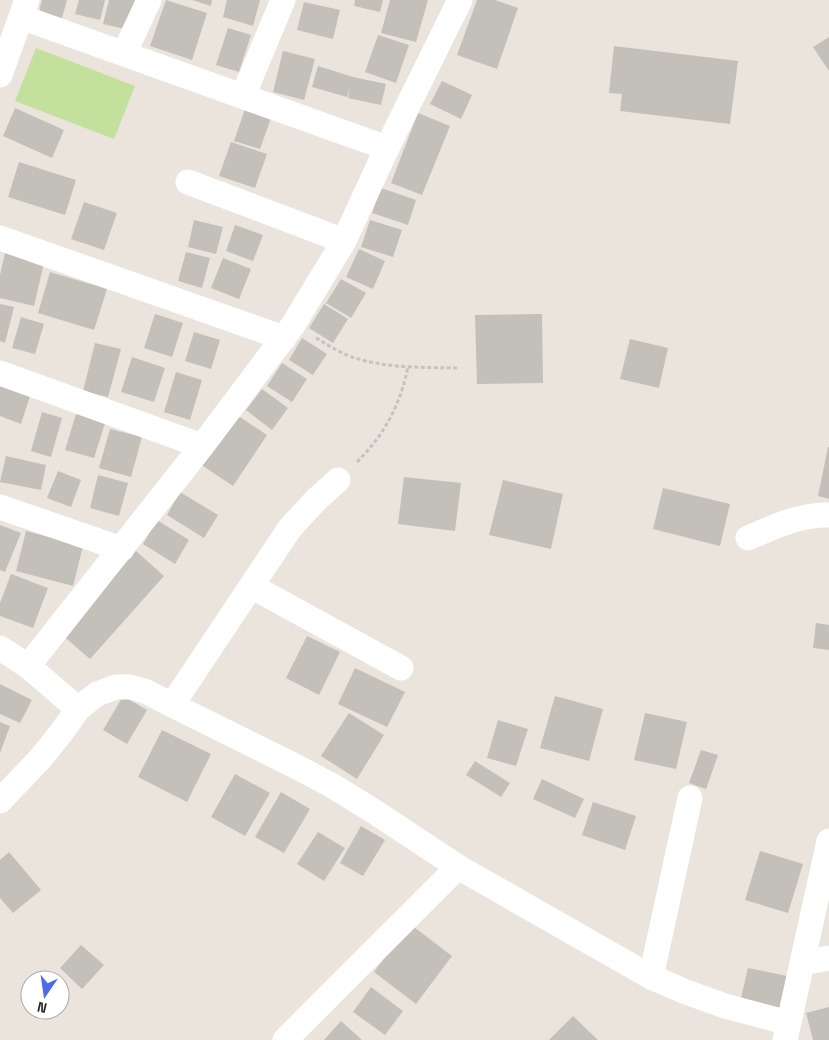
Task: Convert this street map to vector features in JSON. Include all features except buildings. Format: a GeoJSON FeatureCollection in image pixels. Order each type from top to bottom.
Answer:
{"type":"FeatureCollection","features":[{"type":"Feature","properties":{"kind":"street"},"geometry":{"type":"LineString","coordinates":[[124,54],[150,0]]}},
{"type":"Feature","properties":{"kind":"street"},"geometry":{"type":"LineString","coordinates":[[242,96],[283,0]]}},
{"type":"Feature","properties":{"kind":"street"},"geometry":{"type":"LineString","coordinates":[[28,666],[122,549],[289,331],[344,241],[459,1]]}},
{"type":"Feature","properties":{"kind":"street"},"geometry":{"type":"LineString","coordinates":[[0,75],[24,9],[124,54],[387,148]]}},
{"type":"Feature","properties":{"kind":"street"},"geometry":{"type":"LineString","coordinates":[[188,182],[344,241]]}},
{"type":"Feature","properties":{"kind":"street"},"geometry":{"type":"LineString","coordinates":[[0,238],[289,331]]}},
{"type":"Feature","properties":{"kind":"street"},"geometry":{"type":"LineString","coordinates":[[0,373],[202,446]]}},
{"type":"Feature","properties":{"kind":"street"},"geometry":{"type":"LineString","coordinates":[[172,705],[290,528],[338,480]]}},
{"type":"Feature","properties":{"kind":"street"},"geometry":{"type":"LineString","coordinates":[[0,506],[122,549]]}},
{"type":"Feature","properties":{"kind":"street"},"geometry":{"type":"LineString","coordinates":[[748,538],[786,522],[815,515],[829,515]]}},
{"type":"Feature","properties":{"kind":"street"},"geometry":{"type":"LineString","coordinates":[[250,586],[401,668]]}},
{"type":"Feature","properties":{"kind":"street"},"geometry":{"type":"LineString","coordinates":[[0,648],[28,666],[78,709]]}},
{"type":"Feature","properties":{"kind":"street"},"geometry":{"type":"LineString","coordinates":[[0,801],[40,759],[78,709],[97,694],[116,687],[130,687],[145,691],[331,785],[458,867],[651,977],[787,1031],[829,841]]}},
{"type":"Feature","properties":{"kind":"street"},"geometry":{"type":"LineString","coordinates":[[651,977],[690,798]]}},
{"type":"Feature","properties":{"kind":"street"},"geometry":{"type":"LineString","coordinates":[[285,1040],[458,867]]}},
{"type":"Feature","properties":{"kind":"street"},"geometry":{"type":"LineString","coordinates":[[802,963],[829,958]]}},
{"type":"Feature","properties":{"kind":"path"},"geometry":{"type":"LineString","coordinates":[[289,331],[330,346],[348,355],[377,363],[408,367],[458,368]]}},
{"type":"Feature","properties":{"kind":"path"},"geometry":{"type":"LineString","coordinates":[[338,480],[359,461],[379,436],[395,411],[404,386],[408,367]]}},
{"type":"Feature","properties":{"kind":"green space"},"geometry":{"type":"Polygon","coordinates":[[[36,48],[135,86],[114,139],[15,101],[36,48]]]}}]}
